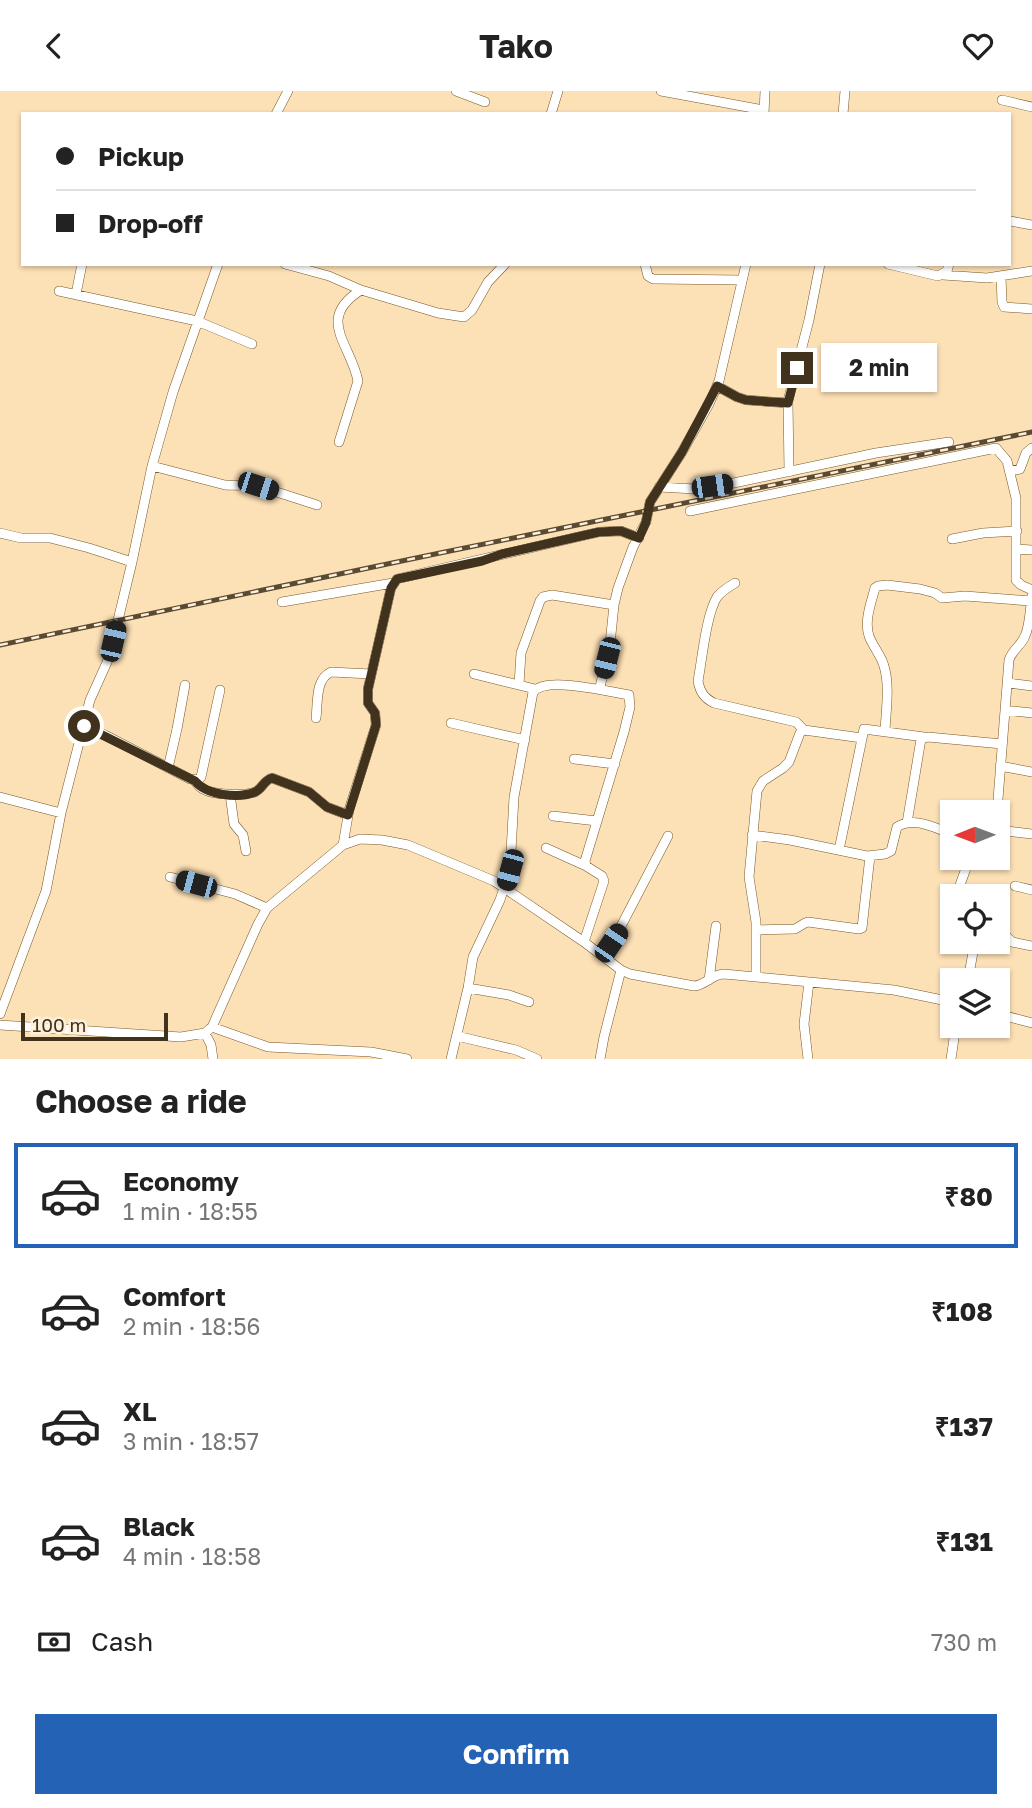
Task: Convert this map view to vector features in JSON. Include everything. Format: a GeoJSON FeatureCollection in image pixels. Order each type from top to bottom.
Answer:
{"type":"FeatureCollection","features":[{"type":"Feature","properties":{"kind":"street"},"geometry":{"type":"LineString","coordinates":[[277,112],[288,91]]}},
{"type":"Feature","properties":{"kind":"street"},"geometry":{"type":"LineString","coordinates":[[456,91],[485,101]]}},
{"type":"Feature","properties":{"kind":"street"},"geometry":{"type":"LineString","coordinates":[[552,112],[558,91]]}},
{"type":"Feature","properties":{"kind":"street"},"geometry":{"type":"LineString","coordinates":[[661,91],[764,112],[765,91]]}},
{"type":"Feature","properties":{"kind":"street"},"geometry":{"type":"LineString","coordinates":[[843,112],[845,91]]}},
{"type":"Feature","properties":{"kind":"street"},"geometry":{"type":"LineString","coordinates":[[1002,100],[1032,107]]}},
{"type":"Feature","properties":{"kind":"street"},"geometry":{"type":"LineString","coordinates":[[1011,221],[1032,225]]}},
{"type":"Feature","properties":{"kind":"street"},"geometry":{"type":"LineString","coordinates":[[75,294],[82,266]]}},
{"type":"Feature","properties":{"kind":"street"},"geometry":{"type":"LineString","coordinates":[[0,1014],[46,891],[61,813],[90,700],[108,660],[152,466],[173,392],[217,266]]}},
{"type":"Feature","properties":{"kind":"street"},"geometry":{"type":"LineString","coordinates":[[292,266],[438,313],[464,317],[472,310],[488,282],[503,266]]}},
{"type":"Feature","properties":{"kind":"street"},"geometry":{"type":"LineString","coordinates":[[645,266],[646,274],[653,279],[742,280]]}},
{"type":"Feature","properties":{"kind":"street"},"geometry":{"type":"LineString","coordinates":[[597,689],[601,685],[614,605],[623,573],[646,522],[650,502],[682,452],[717,386],[746,266]]}},
{"type":"Feature","properties":{"kind":"street"},"geometry":{"type":"LineString","coordinates":[[789,472],[788,403],[820,266]]}},
{"type":"Feature","properties":{"kind":"street"},"geometry":{"type":"LineString","coordinates":[[896,266],[933,275],[979,278],[1032,271]]}},
{"type":"Feature","properties":{"kind":"street"},"geometry":{"type":"LineString","coordinates":[[943,275],[948,266]]}},
{"type":"Feature","properties":{"kind":"street"},"geometry":{"type":"LineString","coordinates":[[1001,276],[1004,307],[1032,309]]}},
{"type":"Feature","properties":{"kind":"street"},"geometry":{"type":"LineString","coordinates":[[339,442],[358,381],[342,344],[337,318],[345,302],[361,290]]}},
{"type":"Feature","properties":{"kind":"street"},"geometry":{"type":"LineString","coordinates":[[59,291],[197,321],[252,344]]}},
{"type":"Feature","properties":{"kind":"street"},"geometry":{"type":"LineString","coordinates":[[717,386],[746,400],[788,403]]}},
{"type":"Feature","properties":{"kind":"street"},"geometry":{"type":"LineString","coordinates":[[659,487],[695,489],[757,479],[876,453],[949,442]]}},
{"type":"Feature","properties":{"kind":"street"},"geometry":{"type":"LineString","coordinates":[[690,511],[994,448],[1000,450],[1007,461],[1017,507],[1016,580],[1032,590]]}},
{"type":"Feature","properties":{"kind":"street"},"geometry":{"type":"LineString","coordinates":[[1010,473],[1020,469],[1026,453],[1032,448]]}},
{"type":"Feature","properties":{"kind":"street"},"geometry":{"type":"LineString","coordinates":[[152,466],[225,485],[258,486],[317,505]]}},
{"type":"Feature","properties":{"kind":"street"},"geometry":{"type":"LineString","coordinates":[[343,845],[348,815],[376,725],[375,713],[367,698],[393,583],[402,577],[482,561],[599,532],[621,531],[639,538]]}},
{"type":"Feature","properties":{"kind":"street"},"geometry":{"type":"LineString","coordinates":[[952,539],[983,533],[1017,531]]}},
{"type":"Feature","properties":{"kind":"street"},"geometry":{"type":"LineString","coordinates":[[0,533],[21,538],[50,538],[132,562]]}},
{"type":"Feature","properties":{"kind":"street"},"geometry":{"type":"LineString","coordinates":[[1016,549],[1032,550]]}},
{"type":"Feature","properties":{"kind":"street"},"geometry":{"type":"LineString","coordinates":[[282,602],[393,583]]}},
{"type":"Feature","properties":{"kind":"street"},"geometry":{"type":"LineString","coordinates":[[735,583],[723,590],[714,604],[698,681],[703,696],[714,703],[796,722],[804,730],[862,738]]}},
{"type":"Feature","properties":{"kind":"street"},"geometry":{"type":"LineString","coordinates":[[885,731],[887,681],[884,665],[869,637],[867,627],[875,588],[887,585],[920,589],[942,598],[1032,599],[1027,633],[1010,656],[998,800]]}},
{"type":"Feature","properties":{"kind":"street"},"geometry":{"type":"LineString","coordinates":[[519,685],[521,653],[543,597],[552,595],[614,605]]}},
{"type":"Feature","properties":{"kind":"street"},"geometry":{"type":"LineString","coordinates":[[316,718],[320,681],[326,674],[371,674]]}},
{"type":"Feature","properties":{"kind":"street"},"geometry":{"type":"LineString","coordinates":[[474,674],[535,689],[556,685],[597,689],[627,695],[630,698],[629,713],[585,861],[586,866]]}},
{"type":"Feature","properties":{"kind":"street"},"geometry":{"type":"LineString","coordinates":[[1008,683],[1032,686]]}},
{"type":"Feature","properties":{"kind":"street"},"geometry":{"type":"LineString","coordinates":[[168,768],[185,685]]}},
{"type":"Feature","properties":{"kind":"street"},"geometry":{"type":"LineString","coordinates":[[452,1059],[475,949],[505,890],[512,861],[513,806],[535,689]]}},
{"type":"Feature","properties":{"kind":"street"},"geometry":{"type":"LineString","coordinates":[[195,781],[201,777],[220,690]]}},
{"type":"Feature","properties":{"kind":"street"},"geometry":{"type":"LineString","coordinates":[[1005,710],[1032,713]]}},
{"type":"Feature","properties":{"kind":"street"},"geometry":{"type":"LineString","coordinates":[[451,723],[524,740]]}},
{"type":"Feature","properties":{"kind":"street"},"geometry":{"type":"LineString","coordinates":[[84,726],[195,781],[204,790],[230,794],[254,792],[259,790],[266,780],[272,778],[309,792],[327,807],[348,815]]}},
{"type":"Feature","properties":{"kind":"street"},"geometry":{"type":"LineString","coordinates":[[839,850],[864,729],[1002,744]]}},
{"type":"Feature","properties":{"kind":"street"},"geometry":{"type":"LineString","coordinates":[[756,977],[756,930],[749,877],[755,804],[760,785],[789,762],[800,733],[804,730]]}},
{"type":"Feature","properties":{"kind":"street"},"geometry":{"type":"LineString","coordinates":[[906,823],[920,743],[924,737]]}},
{"type":"Feature","properties":{"kind":"street"},"geometry":{"type":"LineString","coordinates":[[574,759],[615,764]]}},
{"type":"Feature","properties":{"kind":"street"},"geometry":{"type":"LineString","coordinates":[[1000,766],[1032,772]]}},
{"type":"Feature","properties":{"kind":"street"},"geometry":{"type":"LineString","coordinates":[[230,794],[234,824],[243,835],[246,851]]}},
{"type":"Feature","properties":{"kind":"street"},"geometry":{"type":"LineString","coordinates":[[0,797],[61,813]]}},
{"type":"Feature","properties":{"kind":"street"},"geometry":{"type":"LineString","coordinates":[[553,816],[597,821]]}},
{"type":"Feature","properties":{"kind":"street"},"geometry":{"type":"LineString","coordinates":[[752,835],[870,856],[891,851],[897,827],[906,823],[920,823],[940,830]]}},
{"type":"Feature","properties":{"kind":"street"},"geometry":{"type":"LineString","coordinates":[[1010,831],[1032,834]]}},
{"type":"Feature","properties":{"kind":"street"},"geometry":{"type":"LineString","coordinates":[[603,955],[620,930],[668,836]]}},
{"type":"Feature","properties":{"kind":"street"},"geometry":{"type":"LineString","coordinates":[[213,1059],[208,1030],[267,908],[343,845],[360,839],[408,845],[485,877],[584,942],[621,970],[642,977],[694,986],[703,985],[720,974],[894,990],[940,1000]]}},
{"type":"Feature","properties":{"kind":"street"},"geometry":{"type":"LineString","coordinates":[[546,848],[602,876],[604,881],[584,942]]}},
{"type":"Feature","properties":{"kind":"street"},"geometry":{"type":"LineString","coordinates":[[756,930],[792,929],[808,922],[862,928],[870,856]]}},
{"type":"Feature","properties":{"kind":"street"},"geometry":{"type":"LineString","coordinates":[[170,877],[234,894],[267,908]]}},
{"type":"Feature","properties":{"kind":"street"},"geometry":{"type":"LineString","coordinates":[[1015,886],[1032,890]]}},
{"type":"Feature","properties":{"kind":"street"},"geometry":{"type":"LineString","coordinates":[[709,980],[716,926]]}},
{"type":"Feature","properties":{"kind":"street"},"geometry":{"type":"LineString","coordinates":[[1010,940],[1032,946]]}},
{"type":"Feature","properties":{"kind":"street"},"geometry":{"type":"LineString","coordinates":[[600,1059],[621,970]]}},
{"type":"Feature","properties":{"kind":"street"},"geometry":{"type":"LineString","coordinates":[[808,1059],[804,1024],[809,982]]}},
{"type":"Feature","properties":{"kind":"street"},"geometry":{"type":"LineString","coordinates":[[468,988],[509,995],[529,1002]]}},
{"type":"Feature","properties":{"kind":"street"},"geometry":{"type":"LineString","coordinates":[[1010,1017],[1032,1023]]}},
{"type":"Feature","properties":{"kind":"street"},"geometry":{"type":"LineString","coordinates":[[0,1025],[181,1037],[208,1030],[268,1047],[407,1059]]}},
{"type":"Feature","properties":{"kind":"street"},"geometry":{"type":"LineString","coordinates":[[457,1036],[516,1049],[537,1059]]}},
{"type":"Feature","properties":{"kind":"street"},"geometry":{"type":"LineString","coordinates":[[951,1059],[955,1038]]}},
{"type":"Feature","properties":{"kind":"railway"},"geometry":{"type":"LineString","coordinates":[[0,645],[1032,432]]}},
{"type":"Feature","properties":{"kind":"route"},"geometry":{"type":"LineString","coordinates":[[84,726],[195,781],[204,790],[246,794],[259,790],[266,780],[272,778],[309,792],[327,807],[348,815],[376,725],[375,713],[367,698],[369,679],[391,588],[397,579],[599,532],[621,531],[639,538],[650,502],[682,452],[717,386],[737,397],[754,402],[788,403],[797,368]]}}]}
